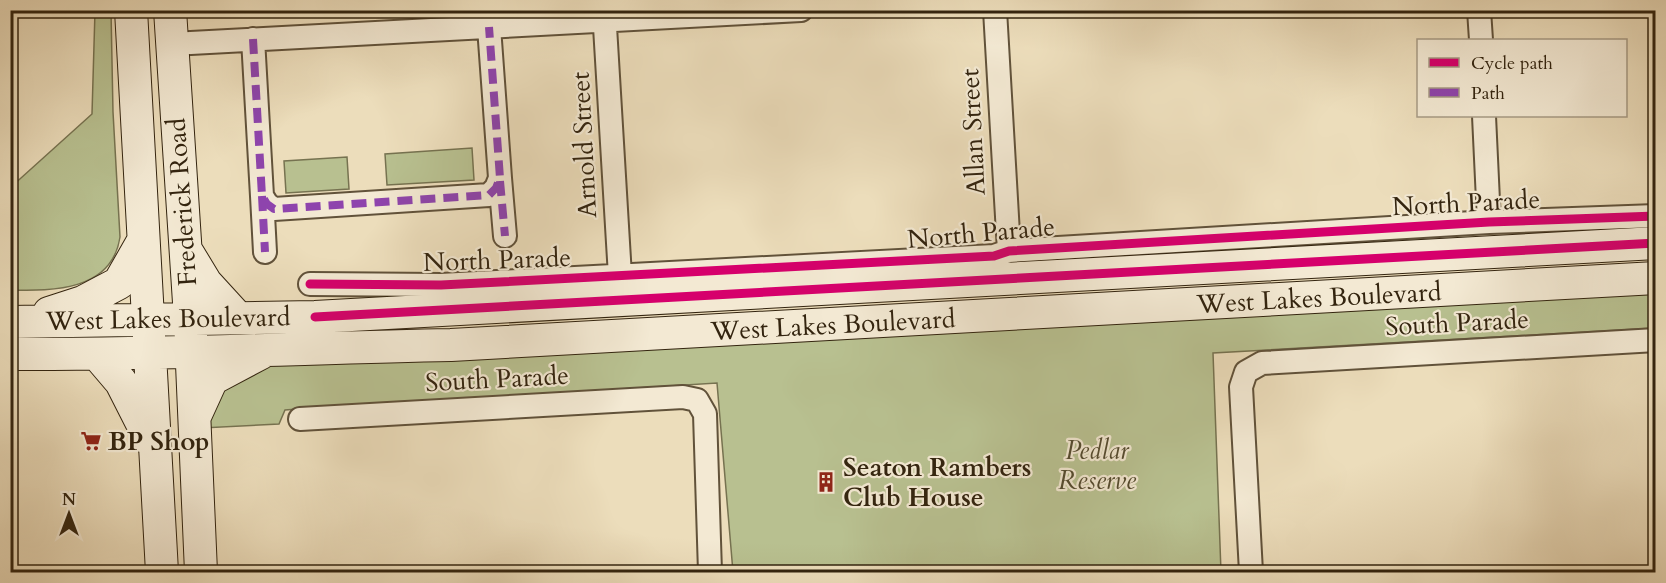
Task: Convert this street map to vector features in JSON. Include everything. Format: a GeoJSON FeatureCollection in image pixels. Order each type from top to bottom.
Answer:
{"type":"FeatureCollection","features":[{"type":"Feature","properties":{"kind":"main road","name":"Frederick Road"},"geometry":{"type":"LineString","coordinates":[[131,10],[162,573]]}},
{"type":"Feature","properties":{"kind":"main road","name":"Frederick Road"},"geometry":{"type":"LineString","coordinates":[[170,10],[192,351],[201,573]]}},
{"type":"Feature","properties":{"kind":"main road"},"geometry":{"type":"LineString","coordinates":[[15,322],[83,302],[118,283],[143,241]]}},
{"type":"Feature","properties":{"kind":"main road","name":"West Lakes Boulevard"},"geometry":{"type":"LineString","coordinates":[[15,322],[315,317],[1656,243]]}},
{"type":"Feature","properties":{"kind":"main road"},"geometry":{"type":"LineString","coordinates":[[185,249],[206,283],[238,318]]}},
{"type":"Feature","properties":{"kind":"main road","name":"West Lakes Boulevard"},"geometry":{"type":"LineString","coordinates":[[10,354],[98,355],[270,348],[463,345],[1656,278]]}},
{"type":"Feature","properties":{"kind":"main road"},"geometry":{"type":"LineString","coordinates":[[195,417],[212,379],[270,348]]}},
{"type":"Feature","properties":{"kind":"main road"},"geometry":{"type":"LineString","coordinates":[[98,355],[121,382],[155,449]]}},
{"type":"Feature","properties":{"kind":"street"},"geometry":{"type":"LineString","coordinates":[[172,44],[489,27],[604,16],[801,10]]}},
{"type":"Feature","properties":{"kind":"street","name":"Allan Street"},"geometry":{"type":"LineString","coordinates":[[995,10],[1009,251]]}},
{"type":"Feature","properties":{"kind":"street"},"geometry":{"type":"LineString","coordinates":[[1479,10],[1481,39]]}},
{"type":"Feature","properties":{"kind":"street","name":"Arnold Street"},"geometry":{"type":"LineString","coordinates":[[604,16],[620,276]]}},
{"type":"Feature","properties":{"kind":"street"},"geometry":{"type":"LineString","coordinates":[[489,27],[505,236]]}},
{"type":"Feature","properties":{"kind":"street"},"geometry":{"type":"LineString","coordinates":[[253,39],[265,252]]}},
{"type":"Feature","properties":{"kind":"street"},"geometry":{"type":"LineString","coordinates":[[1484,117],[1489,222]]}},
{"type":"Feature","properties":{"kind":"street"},"geometry":{"type":"LineString","coordinates":[[262,196],[274,209],[489,195],[496,188],[500,178]]}},
{"type":"Feature","properties":{"kind":"street","name":"North Parade"},"geometry":{"type":"LineString","coordinates":[[310,284],[441,285],[620,276],[994,256],[1009,251],[1489,222],[1656,216]]}},
{"type":"Feature","properties":{"kind":"street"},"geometry":{"type":"LineString","coordinates":[[315,317],[357,283]]}},
{"type":"Feature","properties":{"kind":"street","name":"South Parade"},"geometry":{"type":"LineString","coordinates":[[1251,573],[1241,387],[1246,372],[1262,363],[1656,340]]}},
{"type":"Feature","properties":{"kind":"street","name":"South Parade"},"geometry":{"type":"LineString","coordinates":[[300,419],[683,397],[697,400],[705,414],[710,573]]}},
{"type":"Feature","properties":{"kind":"green space"},"geometry":{"type":"Polygon","coordinates":[[[95,11],[111,11],[113,112],[120,237],[115,255],[106,268],[93,278],[78,284],[45,290],[11,290],[11,187],[92,114],[95,11]]]}},
{"type":"Feature","properties":{"kind":"green space"},"geometry":{"type":"Polygon","coordinates":[[[472,148],[474,180],[387,185],[385,154],[472,148]]]}},
{"type":"Feature","properties":{"kind":"green space"},"geometry":{"type":"Polygon","coordinates":[[[347,157],[349,189],[286,193],[284,161],[347,157]]]}},
{"type":"Feature","properties":{"kind":"green space","name":"Pedlar Reserve"},"geometry":{"type":"Polygon","coordinates":[[[1655,289],[1655,328],[1213,353],[1221,572],[733,572],[717,383],[285,410],[279,424],[202,428],[214,391],[273,363],[1655,289]]]}},
{"type":"Feature","properties":{"kind":"marked path"},"geometry":{"type":"LineString","coordinates":[[253,39],[262,196],[274,209],[489,195],[496,188],[500,178],[489,27]]}},
{"type":"Feature","properties":{"kind":"marked path"},"geometry":{"type":"LineString","coordinates":[[500,181],[505,236]]}},
{"type":"Feature","properties":{"kind":"marked path"},"geometry":{"type":"LineString","coordinates":[[262,196],[265,252]]}},
{"type":"Feature","properties":{"kind":"cycle path"},"geometry":{"type":"LineString","coordinates":[[310,284],[441,285],[994,256],[1009,251],[1489,222],[1656,216]]}},
{"type":"Feature","properties":{"kind":"cycle path"},"geometry":{"type":"LineString","coordinates":[[315,317],[1656,243]]}},
{"type":"Feature","properties":{"kind":"place","name":"BP Shop"},"geometry":{"type":"Point","coordinates":[91,441]}},
{"type":"Feature","properties":{"kind":"place","name":"Seaton Rambers Club House"},"geometry":{"type":"Point","coordinates":[826,482]}}]}
